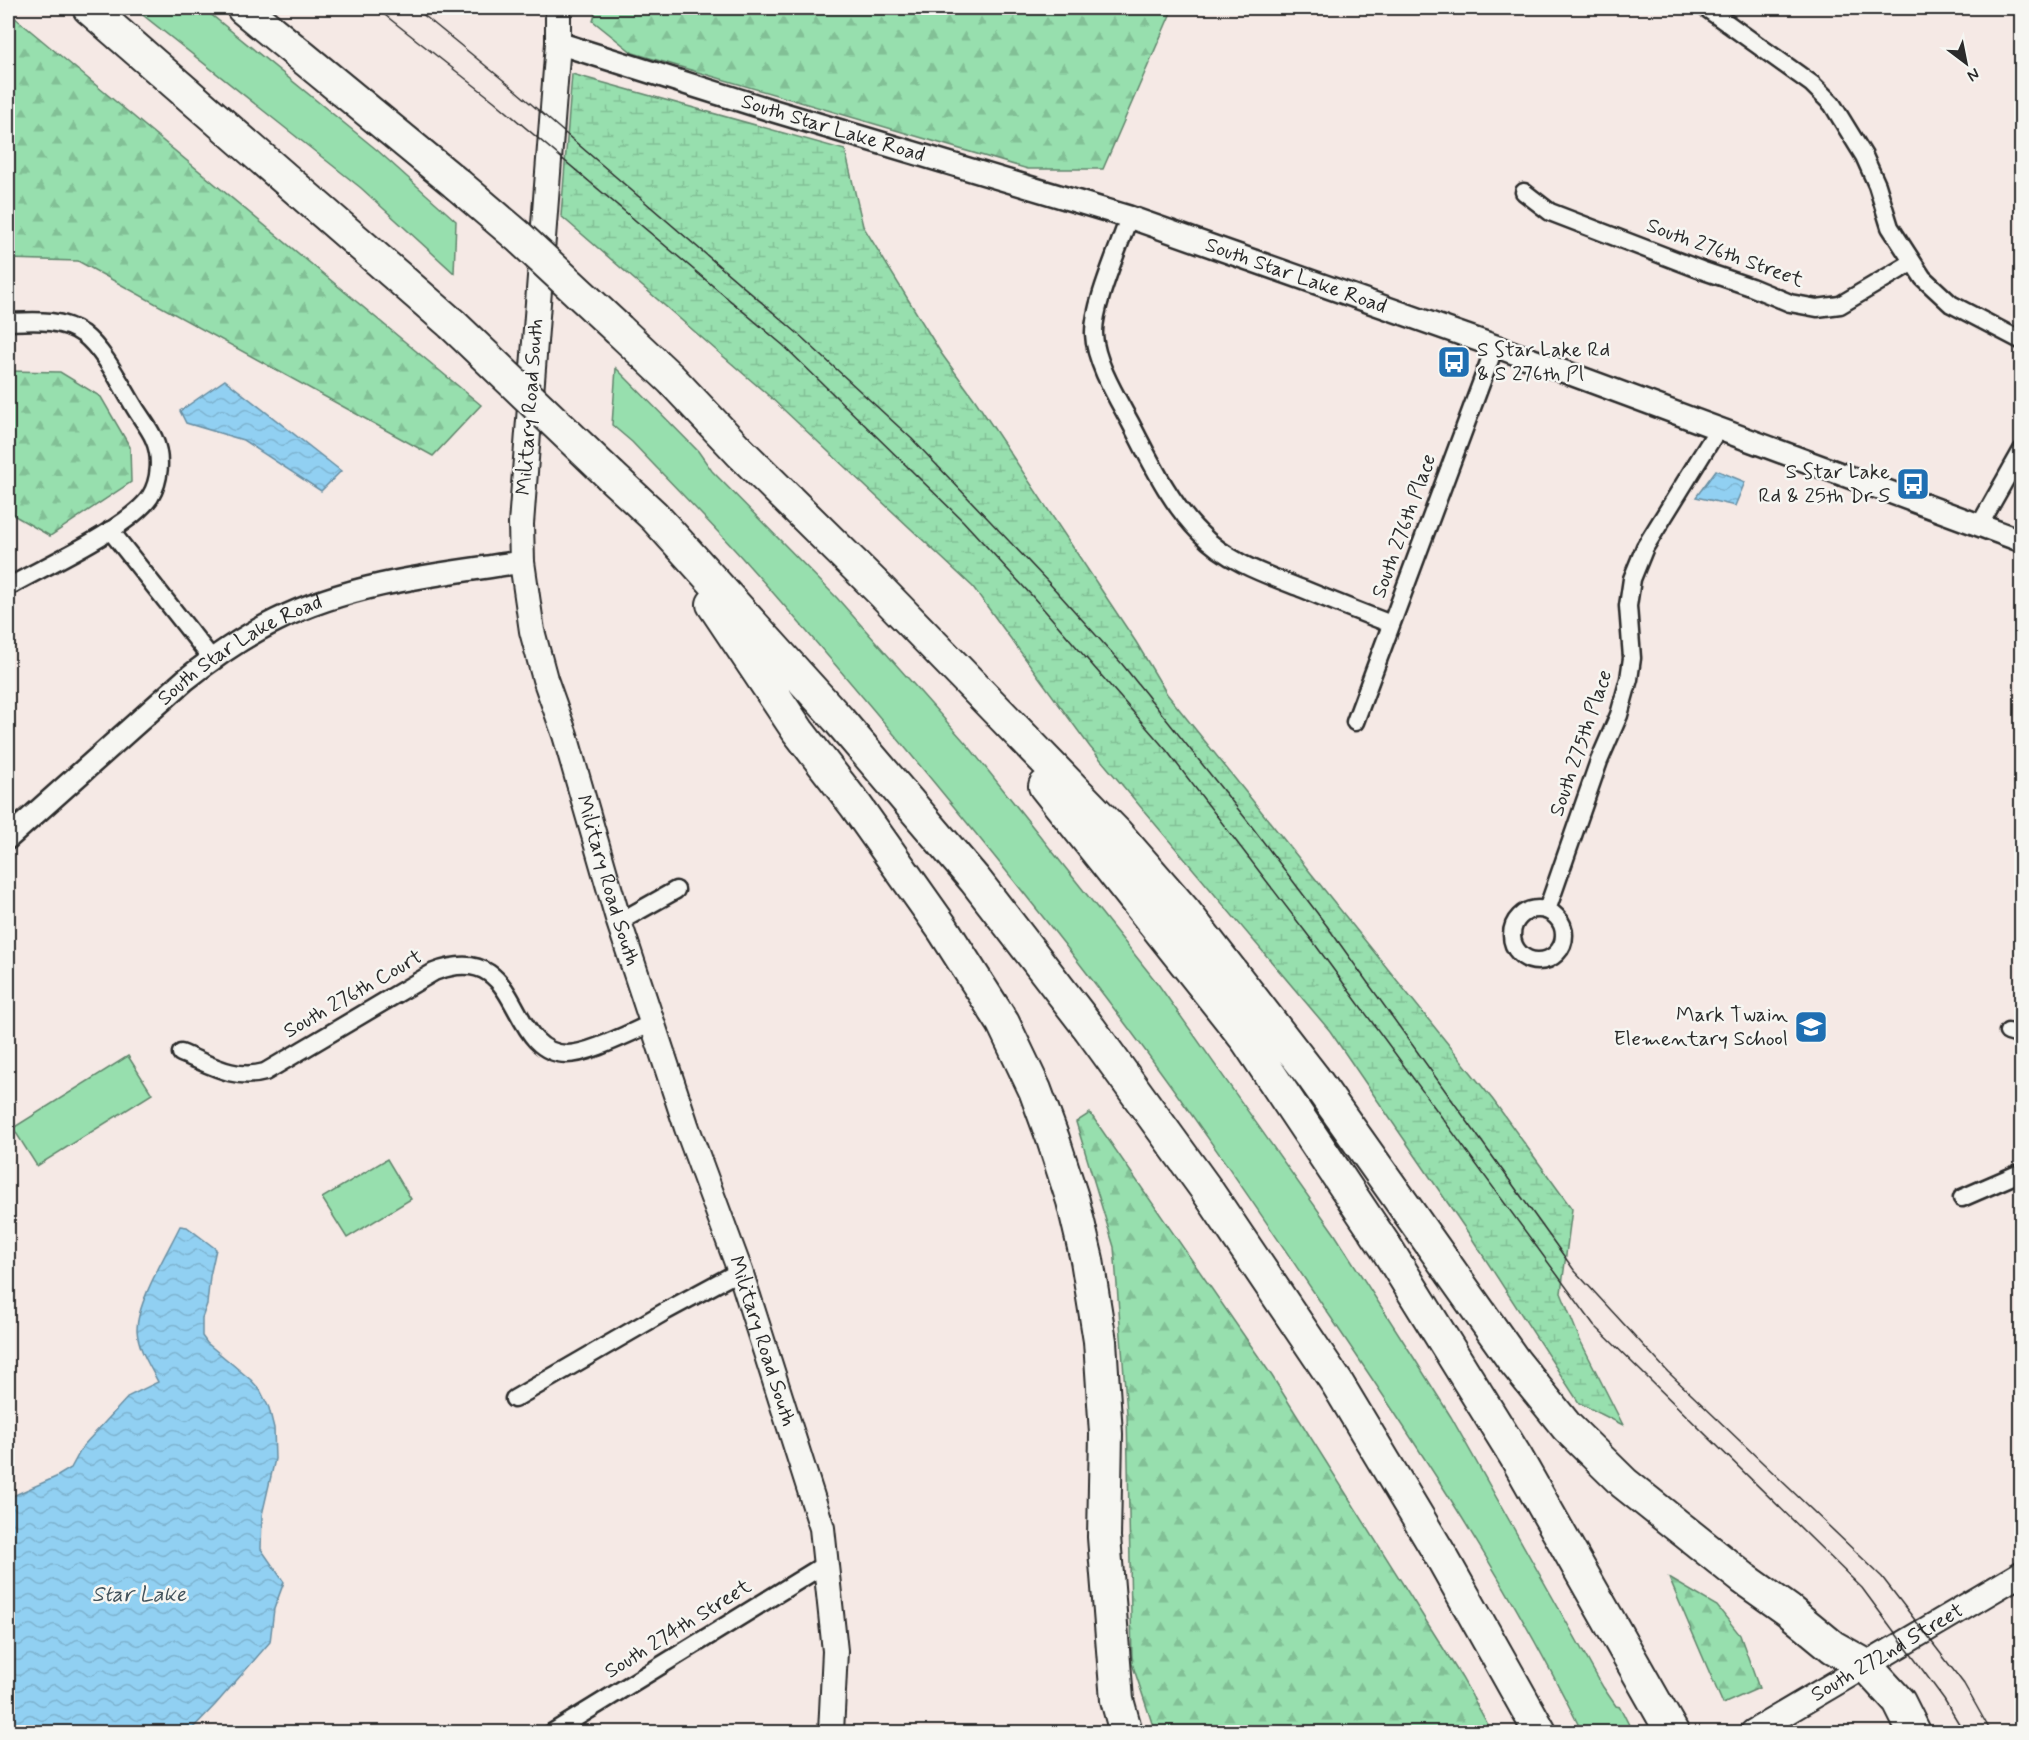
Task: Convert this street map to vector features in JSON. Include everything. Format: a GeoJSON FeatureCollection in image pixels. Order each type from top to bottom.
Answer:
{"type":"FeatureCollection","features":[{"type":"Feature","properties":{"kind":"highway"},"geometry":{"type":"LineString","coordinates":[[89,8],[452,324],[654,516],[838,719],[975,880],[1090,1029],[1200,1179],[1337,1383],[1444,1561],[1540,1732]]}},
{"type":"Feature","properties":{"kind":"highway"},"geometry":{"type":"LineString","coordinates":[[243,8],[519,237],[671,379],[740,452],[880,590],[1117,834],[1185,912],[1313,1077],[1514,1361],[1567,1427],[1624,1483],[1833,1647],[1865,1665],[1899,1702],[1914,1732]]}},
{"type":"Feature","properties":{"kind":"highway"},"geometry":{"type":"LineString","coordinates":[[654,516],[798,731],[856,806],[943,929],[1003,1023],[1035,1090],[1073,1201],[1087,1260],[1100,1341],[1106,1434],[1105,1549],[1117,1700],[1126,1732]]}},
{"type":"Feature","properties":{"kind":"highway"},"geometry":{"type":"LineString","coordinates":[[938,652],[1247,1040],[1387,1249],[1516,1457],[1666,1722]]}},
{"type":"Feature","properties":{"kind":"main road","name":"Military Road South"},"geometry":{"type":"LineString","coordinates":[[558,8],[558,43],[522,503],[522,562],[532,631],[545,679],[565,735],[619,922],[687,1128],[740,1271],[822,1528],[835,1651],[831,1732]]}},
{"type":"Feature","properties":{"kind":"main road","name":"South 272nd Street"},"geometry":{"type":"LineString","coordinates":[[1753,1732],[2022,1573]]}},
{"type":"Feature","properties":{"kind":"street"},"geometry":{"type":"LineString","coordinates":[[1706,8],[1812,84],[1832,104],[1864,156],[1877,185],[1890,227],[1911,263],[1923,278],[1951,304],[2022,341]]}},
{"type":"Feature","properties":{"kind":"street","name":"South Star Lake Road"},"geometry":{"type":"LineString","coordinates":[[558,43],[774,111],[1129,217],[1495,346],[2022,541]]}},
{"type":"Feature","properties":{"kind":"street","name":"South 276th Street"},"geometry":{"type":"LineString","coordinates":[[1524,192],[1550,212],[1790,303],[1808,307],[1840,305],[1911,263]]}},
{"type":"Feature","properties":{"kind":"street"},"geometry":{"type":"LineString","coordinates":[[1129,217],[1096,313],[1094,335],[1100,359],[1117,396],[1163,484],[1185,516],[1215,547],[1263,574],[1391,624]]}},
{"type":"Feature","properties":{"kind":"street"},"geometry":{"type":"LineString","coordinates":[[8,322],[47,321],[68,326],[83,334],[97,348],[154,439],[159,470],[150,496],[138,509],[110,530],[8,587]]}},
{"type":"Feature","properties":{"kind":"street","name":"South 276th Place"},"geometry":{"type":"LineString","coordinates":[[1354,722],[1495,346]]}},
{"type":"Feature","properties":{"kind":"street","name":"South 275th Place"},"geometry":{"type":"LineString","coordinates":[[1547,910],[1599,761],[1619,715],[1629,679],[1632,658],[1628,606],[1632,579],[1645,547],[1718,429]]}},
{"type":"Feature","properties":{"kind":"street"},"geometry":{"type":"LineString","coordinates":[[1979,526],[2022,450]]}},
{"type":"Feature","properties":{"kind":"street"},"geometry":{"type":"LineString","coordinates":[[110,530],[212,658]]}},
{"type":"Feature","properties":{"kind":"street","name":"South Star Lake Road"},"geometry":{"type":"LineString","coordinates":[[8,838],[212,658],[278,619],[313,604],[363,589],[522,562]]}},
{"type":"Feature","properties":{"kind":"street"},"geometry":{"type":"LineString","coordinates":[[619,922],[676,891]]}},
{"type":"Feature","properties":{"kind":"street","name":"South 276th Court"},"geometry":{"type":"LineString","coordinates":[[181,1053],[237,1075],[265,1072],[434,972],[452,965],[477,968],[498,979],[534,1039],[548,1049],[557,1052],[566,1054],[582,1052],[653,1023]]}},
{"type":"Feature","properties":{"kind":"street"},"geometry":{"type":"LineString","coordinates":[[1962,1198],[2022,1172]]}},
{"type":"Feature","properties":{"kind":"street"},"geometry":{"type":"LineString","coordinates":[[514,1399],[740,1271]]}},
{"type":"Feature","properties":{"kind":"street","name":"South 274th Street"},"geometry":{"type":"LineString","coordinates":[[553,1732],[827,1563]]}},
{"type":"Feature","properties":{"kind":"green space"},"geometry":{"type":"Polygon","coordinates":[[[134,8],[203,8],[377,150],[456,221],[454,273],[361,188],[134,8]]]}},
{"type":"Feature","properties":{"kind":"green space"},"geometry":{"type":"Polygon","coordinates":[[[597,8],[1173,8],[1103,169],[1028,169],[633,53],[593,21],[597,8]]]}},
{"type":"Feature","properties":{"kind":"green space"},"geometry":{"type":"Polygon","coordinates":[[[8,12],[481,405],[433,456],[78,261],[8,259],[8,12]]]}},
{"type":"Feature","properties":{"kind":"green space"},"geometry":{"type":"Polygon","coordinates":[[[572,74],[845,150],[863,226],[941,353],[975,400],[1136,642],[1167,694],[1493,1100],[1572,1209],[1561,1293],[1580,1340],[1623,1425],[1579,1403],[1471,1237],[1330,1031],[1090,747],[973,587],[768,395],[561,216],[572,74]]]}},
{"type":"Feature","properties":{"kind":"green space"},"geometry":{"type":"Polygon","coordinates":[[[616,368],[698,451],[712,471],[837,598],[970,748],[1158,984],[1334,1233],[1414,1358],[1451,1417],[1603,1687],[1616,1706],[1620,1707],[1631,1729],[1625,1732],[1582,1732],[1522,1618],[1421,1453],[1266,1221],[1193,1117],[1046,921],[878,715],[729,544],[632,442],[612,425],[616,368]]]}},
{"type":"Feature","properties":{"kind":"green space"},"geometry":{"type":"Polygon","coordinates":[[[8,371],[60,372],[101,397],[130,447],[131,482],[50,536],[8,512],[8,371]]]}},
{"type":"Feature","properties":{"kind":"green space"},"geometry":{"type":"Polygon","coordinates":[[[128,1056],[152,1094],[37,1166],[13,1128],[128,1056]]]}},
{"type":"Feature","properties":{"kind":"green space"},"geometry":{"type":"Polygon","coordinates":[[[1090,1113],[1272,1376],[1462,1678],[1492,1732],[1155,1732],[1132,1663],[1127,1413],[1114,1247],[1076,1122],[1090,1113]]]}},
{"type":"Feature","properties":{"kind":"green space"},"geometry":{"type":"Polygon","coordinates":[[[387,1159],[411,1199],[347,1238],[322,1198],[387,1159]]]}},
{"type":"Feature","properties":{"kind":"green space"},"geometry":{"type":"Polygon","coordinates":[[[1669,1578],[1717,1606],[1740,1635],[1759,1688],[1723,1704],[1669,1578]]]}},
{"type":"Feature","properties":{"kind":"water"},"geometry":{"type":"Polygon","coordinates":[[[225,380],[341,471],[321,491],[243,440],[186,423],[180,411],[225,380]]]}},
{"type":"Feature","properties":{"kind":"water"},"geometry":{"type":"Polygon","coordinates":[[[1716,470],[1745,482],[1735,506],[1696,497],[1716,470]]]}},
{"type":"Feature","properties":{"kind":"water","name":"Star Lake"},"geometry":{"type":"Polygon","coordinates":[[[180,1226],[187,1227],[216,1249],[207,1304],[202,1318],[202,1336],[260,1390],[269,1408],[274,1428],[275,1459],[262,1515],[261,1549],[284,1582],[274,1609],[270,1642],[189,1732],[8,1732],[8,1498],[71,1468],[83,1446],[129,1396],[158,1382],[140,1344],[137,1330],[138,1319],[147,1292],[180,1226]]]}},
{"type":"Feature","properties":{"kind":"tram line"},"geometry":{"type":"LineString","coordinates":[[376,8],[494,101],[784,346],[963,521],[1033,597],[1167,751],[1314,943],[1594,1325],[1862,1588],[1944,1699],[1964,1732]]}},
{"type":"Feature","properties":{"kind":"tram line"},"geometry":{"type":"LineString","coordinates":[[415,8],[508,84],[796,332],[912,439],[1049,583],[1122,664],[1246,819],[1327,926],[1574,1270],[1668,1372],[1882,1577],[1964,1684],[1991,1732]]}},
{"type":"Feature","properties":{"kind":"place","name":"S Star Lake Rd & S 276th Pl"},"geometry":{"type":"Point","coordinates":[1454,362]}},
{"type":"Feature","properties":{"kind":"place","name":"S Star Lake Rd & 25th Dr S"},"geometry":{"type":"Point","coordinates":[1913,484]}},
{"type":"Feature","properties":{"kind":"place","name":"Mark Twain Elementary School"},"geometry":{"type":"Point","coordinates":[1811,1027]}}]}
